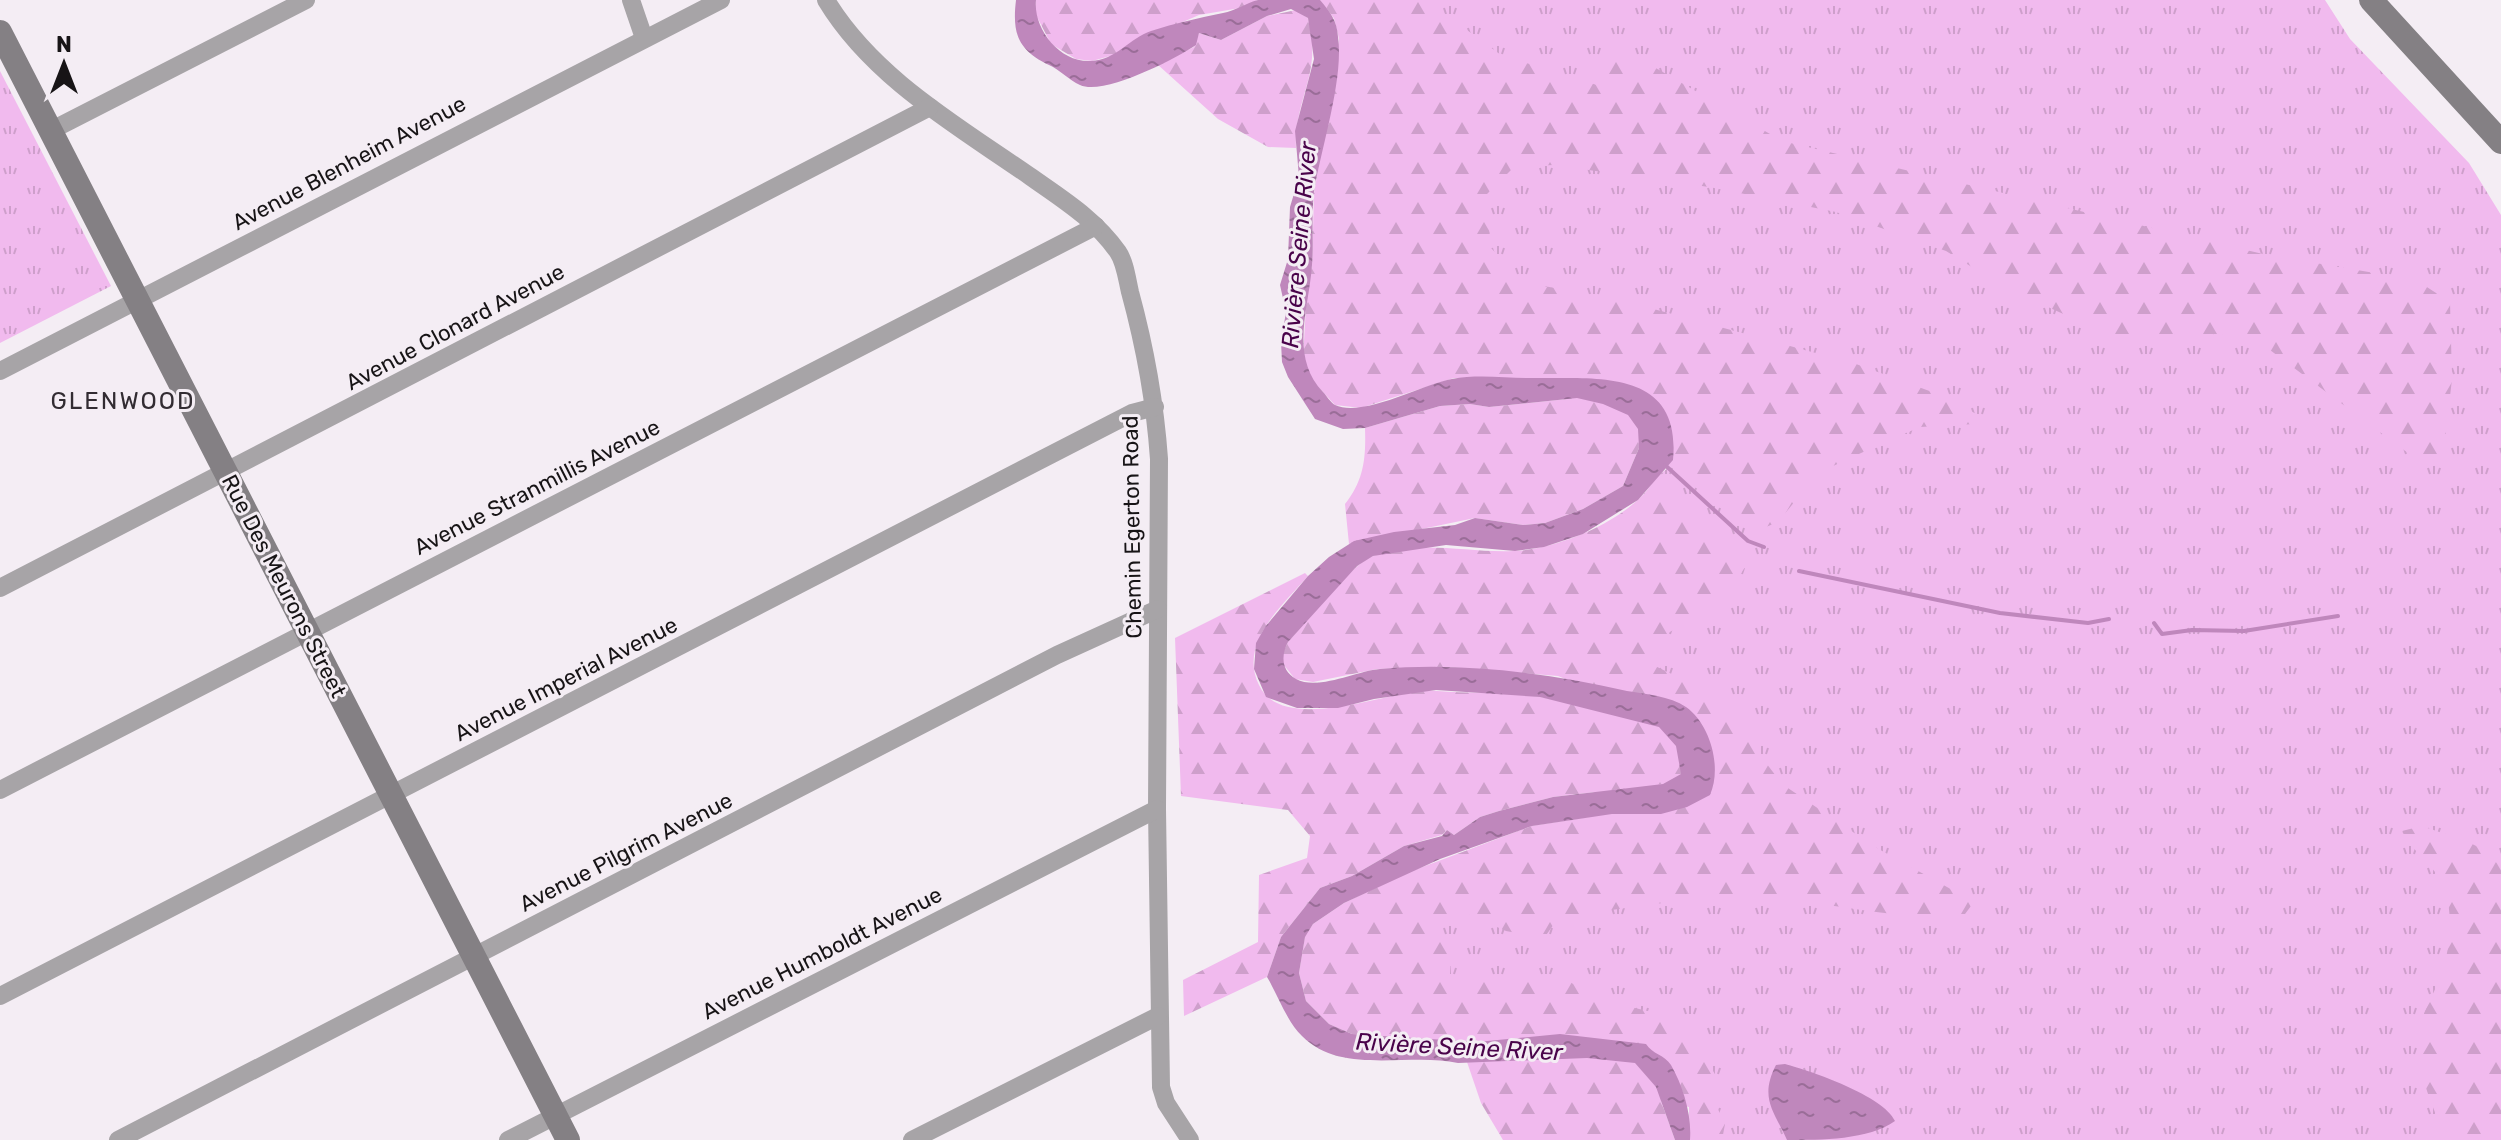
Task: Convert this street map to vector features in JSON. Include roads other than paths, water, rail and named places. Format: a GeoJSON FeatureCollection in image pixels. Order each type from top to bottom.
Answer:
{"type":"FeatureCollection","features":[{"type":"Feature","properties":{"kind":"street"},"geometry":{"type":"LineString","coordinates":[[50,131],[306,0]]}},
{"type":"Feature","properties":{"kind":"street"},"geometry":{"type":"LineString","coordinates":[[631,0],[644,38]]}},
{"type":"Feature","properties":{"kind":"street","name":"Avenue Blenheim Avenue"},"geometry":{"type":"LineString","coordinates":[[0,371],[721,0]]}},
{"type":"Feature","properties":{"kind":"street","name":"Chemin Egerton Road"},"geometry":{"type":"LineString","coordinates":[[826,0],[843,28],[877,63],[930,107],[1096,226],[1120,254],[1142,336],[1155,407],[1161,1087],[1166,1103],[1190,1140]]}},
{"type":"Feature","properties":{"kind":"street"},"geometry":{"type":"LineString","coordinates":[[2371,0],[2501,142]]}},
{"type":"Feature","properties":{"kind":"street","name":"Rue Des Meurons Street"},"geometry":{"type":"LineString","coordinates":[[0,32],[393,796],[472,958],[568,1140]]}},
{"type":"Feature","properties":{"kind":"street","name":"Avenue Clonard Avenue"},"geometry":{"type":"LineString","coordinates":[[0,588],[930,107]]}},
{"type":"Feature","properties":{"kind":"street","name":"Avenue Stranmillis Avenue"},"geometry":{"type":"LineString","coordinates":[[0,790],[1096,226]]}},
{"type":"Feature","properties":{"kind":"street","name":"Avenue Imperial Avenue"},"geometry":{"type":"LineString","coordinates":[[0,996],[1132,413],[1155,407]]}},
{"type":"Feature","properties":{"kind":"street","name":"Avenue Pilgrim Avenue"},"geometry":{"type":"LineString","coordinates":[[118,1140],[1057,655],[1158,609]]}},
{"type":"Feature","properties":{"kind":"street","name":"Avenue Humboldt Avenue"},"geometry":{"type":"LineString","coordinates":[[508,1140],[1157,809]]}},
{"type":"Feature","properties":{"kind":"street"},"geometry":{"type":"LineString","coordinates":[[912,1140],[1158,1016]]}},
{"type":"Feature","properties":{"kind":"water","name":"Rivière Seine River"},"geometry":{"type":"Polygon","coordinates":[[[1016,0],[1036,0],[1039,22],[1051,42],[1069,56],[1091,61],[1108,57],[1151,31],[1227,12],[1258,0],[1320,0],[1327,8],[1337,31],[1338,73],[1314,192],[1312,265],[1304,348],[1313,378],[1335,405],[1347,408],[1377,404],[1440,382],[1481,376],[1580,378],[1628,384],[1648,393],[1663,408],[1672,430],[1673,460],[1638,500],[1583,534],[1544,547],[1515,551],[1446,545],[1373,556],[1357,566],[1288,642],[1284,657],[1287,672],[1305,682],[1326,682],[1380,669],[1473,668],[1566,679],[1657,696],[1680,703],[1695,715],[1712,748],[1715,772],[1710,795],[1687,807],[1661,814],[1612,814],[1532,826],[1440,859],[1344,903],[1313,924],[1305,937],[1299,973],[1306,1001],[1329,1024],[1352,1034],[1477,1042],[1560,1034],[1646,1044],[1668,1062],[1675,1073],[1688,1111],[1690,1140],[1675,1140],[1656,1087],[1635,1063],[1587,1058],[1458,1063],[1336,1056],[1302,1036],[1287,1016],[1267,977],[1281,937],[1320,888],[1352,876],[1404,846],[1442,836],[1447,830],[1454,835],[1480,817],[1499,811],[1553,797],[1663,784],[1681,774],[1676,746],[1659,727],[1540,697],[1436,690],[1338,708],[1297,708],[1266,697],[1254,669],[1256,643],[1265,627],[1308,576],[1329,557],[1354,541],[1394,532],[1455,525],[1475,518],[1523,525],[1545,523],[1583,509],[1623,486],[1639,448],[1638,429],[1628,415],[1603,404],[1577,398],[1489,407],[1470,404],[1440,406],[1365,428],[1343,429],[1315,419],[1282,362],[1281,342],[1286,312],[1280,285],[1288,259],[1290,207],[1299,177],[1295,131],[1314,59],[1308,18],[1291,9],[1267,16],[1221,40],[1199,33],[1196,45],[1156,67],[1122,81],[1091,87],[1076,83],[1024,47],[1015,22],[1016,0]]]}},
{"type":"Feature","properties":{"kind":"water"},"geometry":{"type":"Polygon","coordinates":[[[1785,1064],[1862,1094],[1888,1112],[1895,1121],[1858,1135],[1787,1140],[1769,1096],[1776,1065],[1785,1064]]]}},
{"type":"Feature","properties":{"kind":"waterway"},"geometry":{"type":"LineString","coordinates":[[1665,465],[1748,541],[1764,547]]}},
{"type":"Feature","properties":{"kind":"waterway"},"geometry":{"type":"LineString","coordinates":[[1799,571],[2000,613],[2088,623],[2109,619]]}},
{"type":"Feature","properties":{"kind":"waterway"},"geometry":{"type":"LineString","coordinates":[[2154,623],[2162,634],[2192,630],[2244,631],[2338,616]]}},
{"type":"Feature","properties":{"kind":"district","name":"GLENWOOD"},"geometry":{"type":"Point","coordinates":[123,401]}}]}
